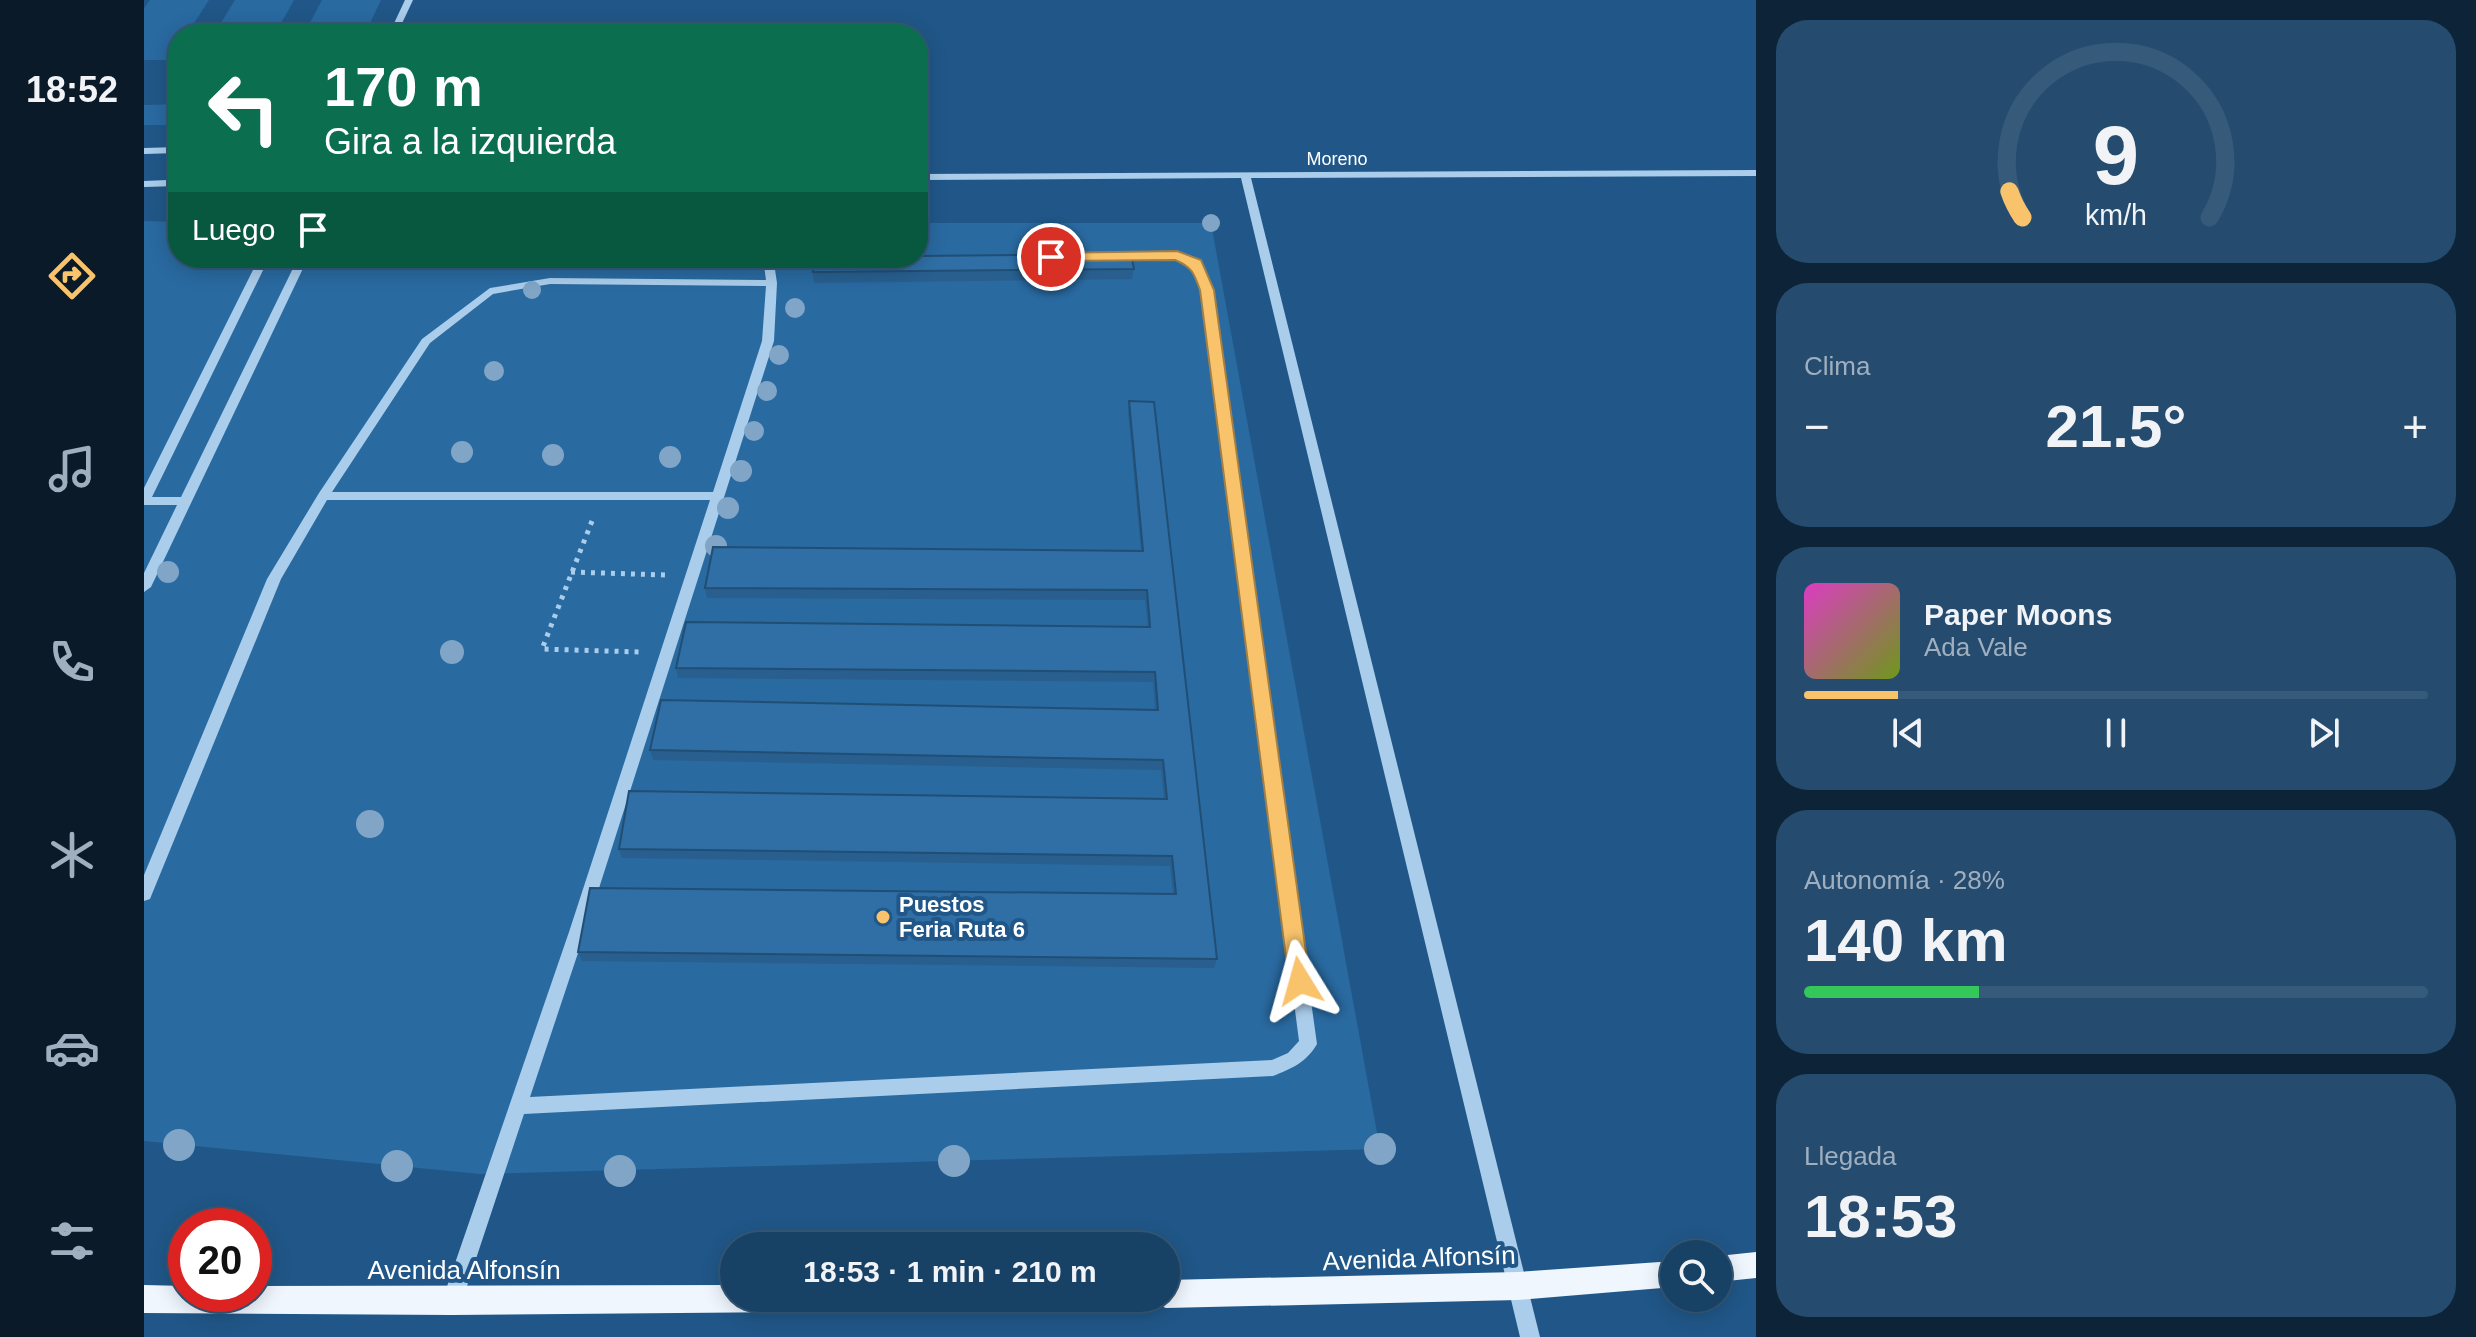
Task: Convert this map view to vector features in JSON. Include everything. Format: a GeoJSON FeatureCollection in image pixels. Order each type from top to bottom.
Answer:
{"type":"FeatureCollection","features":[{"type":"Feature","properties":{"kind":"main road"},"geometry":{"type":"LineString","coordinates":[[1732,1268],[1756,1265]]}},
{"type":"Feature","properties":{"kind":"main road","name":"Avenida Alfonsín"},"geometry":{"type":"LineString","coordinates":[[1180,1294],[1518,1286],[1660,1275]]}},
{"type":"Feature","properties":{"kind":"main road","name":"Avenida Alfonsín"},"geometry":{"type":"LineString","coordinates":[[144,1299],[720,1299]]}},
{"type":"Feature","properties":{"kind":"street"},"geometry":{"type":"LineString","coordinates":[[398,24],[409,0]]}},
{"type":"Feature","properties":{"kind":"street"},"geometry":{"type":"LineString","coordinates":[[144,151],[168,150]]}},
{"type":"Feature","properties":{"kind":"street","name":"Moreno"},"geometry":{"type":"LineString","coordinates":[[928,177],[1756,173]]}},
{"type":"Feature","properties":{"kind":"street"},"geometry":{"type":"LineString","coordinates":[[1245,176],[1530,1337]]}},
{"type":"Feature","properties":{"kind":"street"},"geometry":{"type":"LineString","coordinates":[[144,184],[168,184]]}},
{"type":"Feature","properties":{"kind":"street"},"geometry":{"type":"LineString","coordinates":[[518,1106],[1273,1068],[1294,1059],[1308,1044],[1207,290],[1196,263],[1177,256],[1099,256]]}},
{"type":"Feature","properties":{"kind":"street"},"geometry":{"type":"LineString","coordinates":[[185,501],[144,501],[259,268]]}},
{"type":"Feature","properties":{"kind":"street"},"geometry":{"type":"LineString","coordinates":[[144,587],[298,268]]}},
{"type":"Feature","properties":{"kind":"street"},"geometry":{"type":"LineString","coordinates":[[452,1301],[768,341],[772,283],[770,268]]}},
{"type":"Feature","properties":{"kind":"street"},"geometry":{"type":"LineString","coordinates":[[144,894],[274,579],[323,496],[426,341],[490,291],[550,281],[772,283]]}},
{"type":"Feature","properties":{"kind":"street"},"geometry":{"type":"LineString","coordinates":[[323,496],[718,496]]}},
{"type":"Feature","properties":{"kind":"path"},"geometry":{"type":"LineString","coordinates":[[603,495],[542,649],[667,653]]}},
{"type":"Feature","properties":{"kind":"path"},"geometry":{"type":"LineString","coordinates":[[571,572],[692,576]]}},
{"type":"Feature","properties":{"kind":"shaded area"},"geometry":{"type":"Polygon","coordinates":[[[150,0],[209,0],[193,24],[168,24],[168,60],[144,60],[144,8],[150,0]]]}},
{"type":"Feature","properties":{"kind":"shaded area"},"geometry":{"type":"Polygon","coordinates":[[[235,0],[294,0],[281,24],[220,24],[235,0]]]}},
{"type":"Feature","properties":{"kind":"shaded area"},"geometry":{"type":"Polygon","coordinates":[[[322,0],[381,0],[370,24],[309,24],[322,0]]]}},
{"type":"Feature","properties":{"kind":"shaded area"},"geometry":{"type":"Polygon","coordinates":[[[168,104],[168,125],[144,125],[144,105],[168,104]]]}},
{"type":"Feature","properties":{"kind":"shaded area"},"geometry":{"type":"Polygon","coordinates":[[[144,221],[168,222],[168,268],[928,268],[928,223],[1211,223],[1380,1149],[480,1174],[144,1141],[144,221]]]}},
{"type":"Feature","properties":{"kind":"building"},"geometry":{"type":"Polygon","coordinates":[[[1131,254],[1134,269],[813,272],[813,268],[928,268],[928,256],[1131,254]]]}},
{"type":"Feature","properties":{"kind":"building"},"geometry":{"type":"Polygon","coordinates":[[[1129,401],[1154,402],[1217,959],[578,952],[590,888],[1176,894],[1172,856],[619,849],[629,791],[1167,799],[1163,760],[650,750],[661,700],[1158,710],[1155,672],[676,668],[686,622],[1150,627],[1147,590],[705,588],[713,547],[1143,551],[1129,401]]]}},
{"type":"Feature","properties":{"kind":"place","name":"Puestos Feria Ruta 6"},"geometry":{"type":"Point","coordinates":[883,917]}},
{"type":"Feature","properties":{"kind":"route"},"geometry":{"type":"LineString","coordinates":[[1051,257],[1177,256],[1196,263],[1201,272],[1207,290],[1300,981]]}}]}
